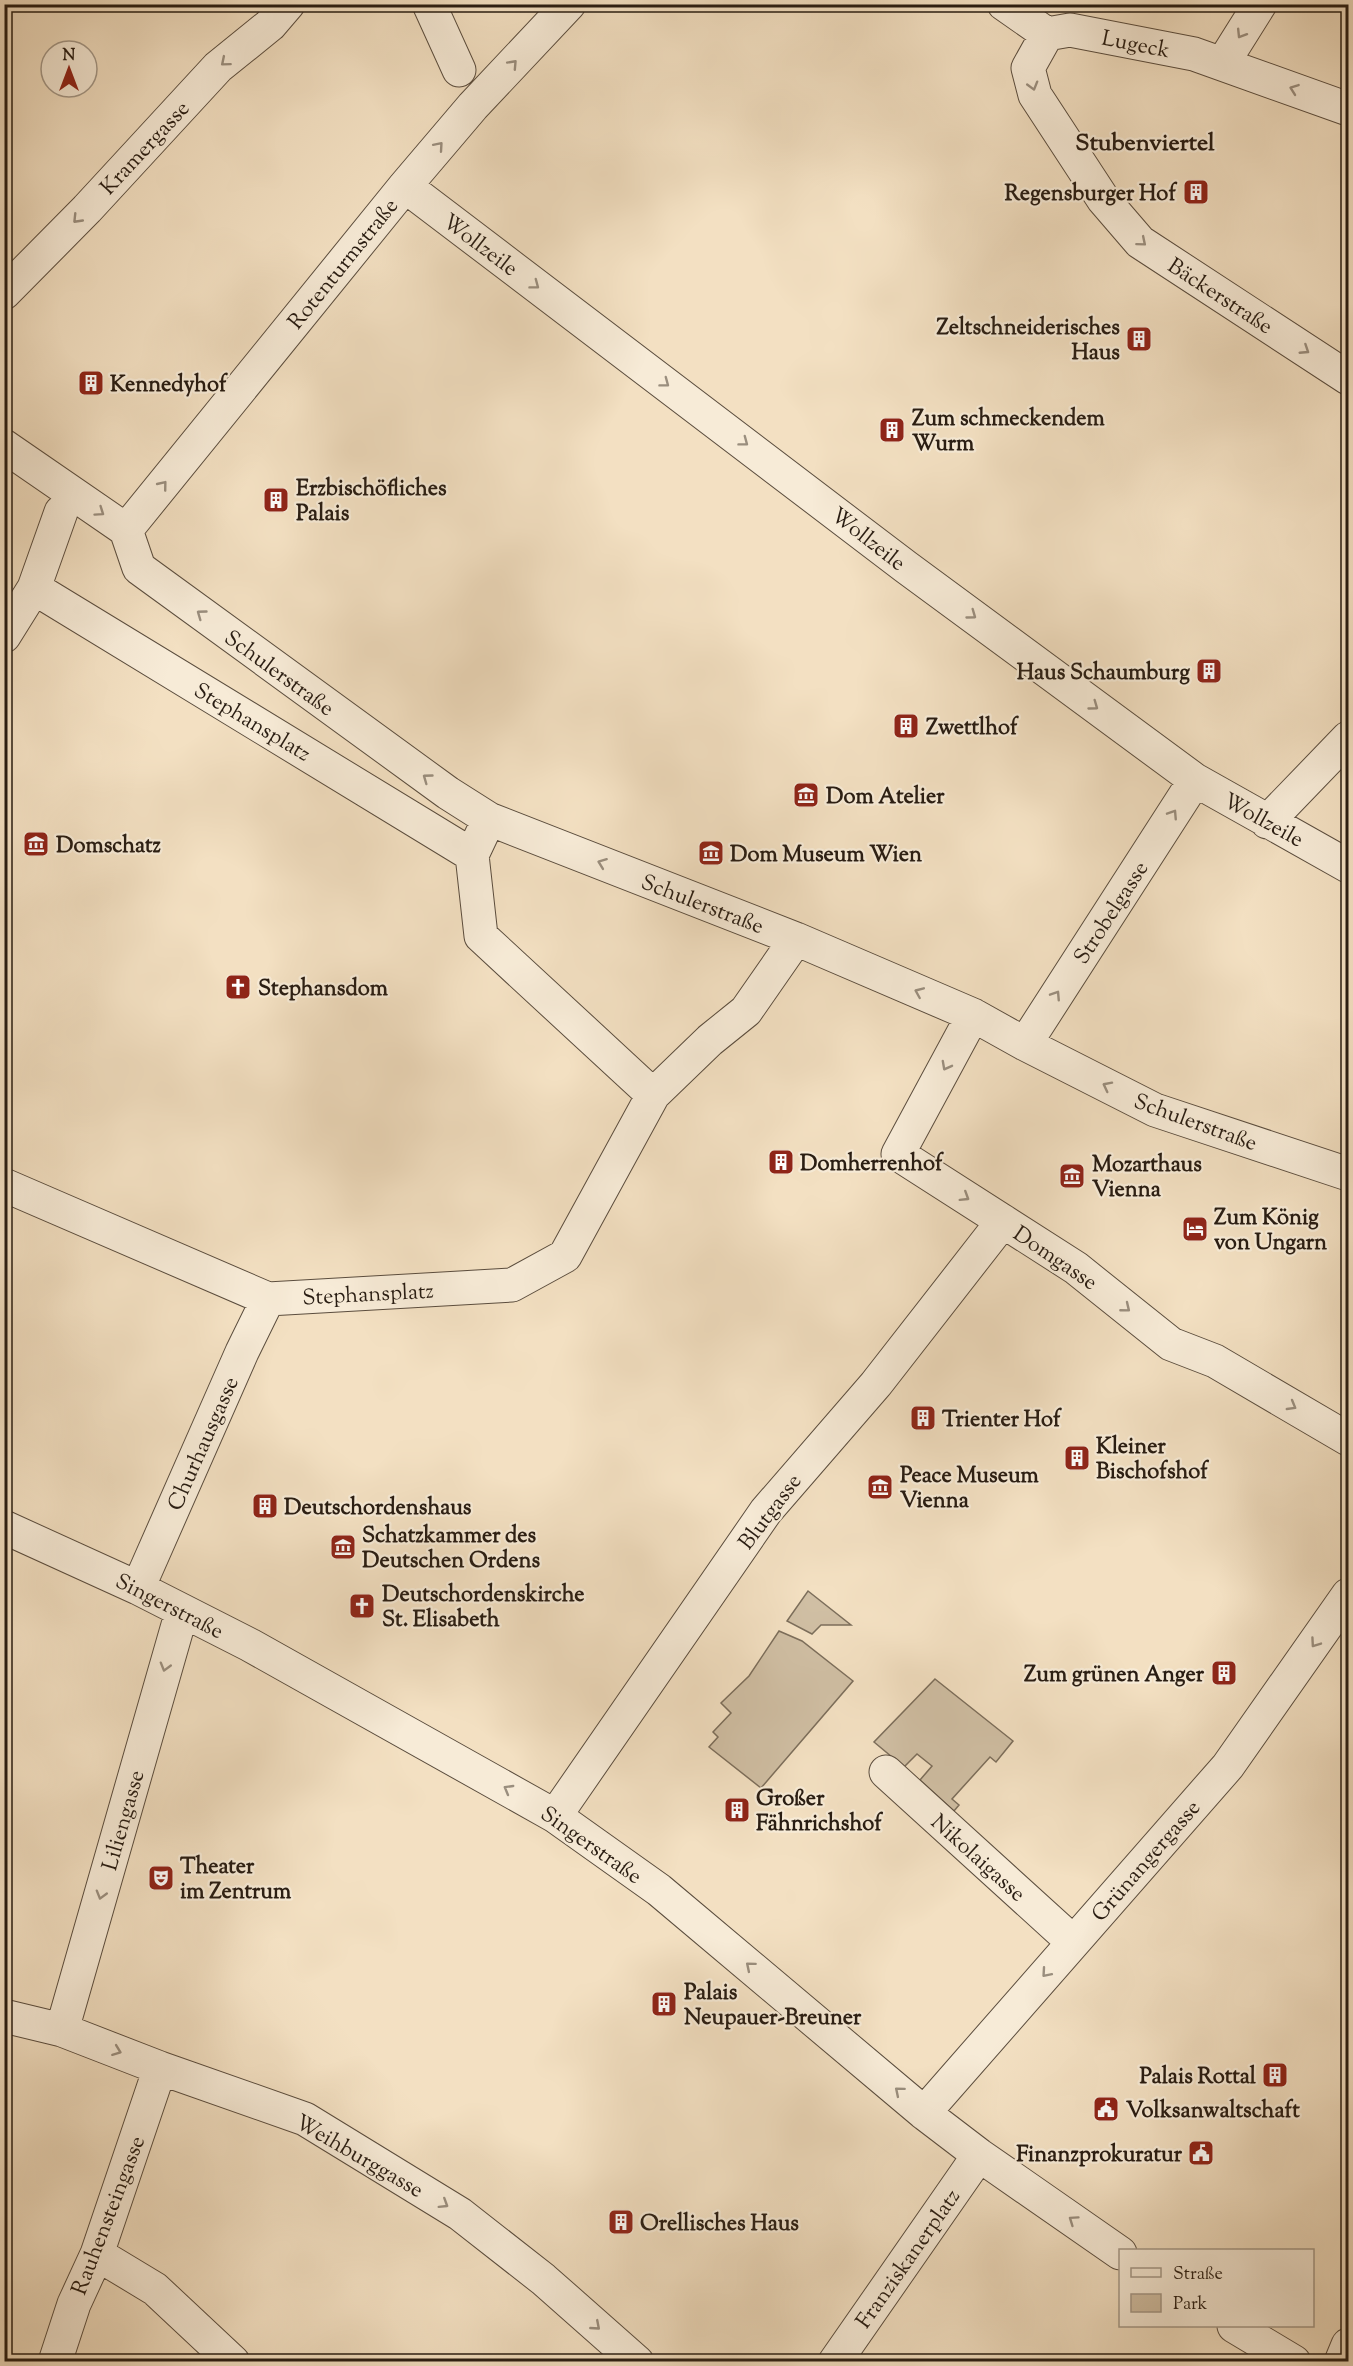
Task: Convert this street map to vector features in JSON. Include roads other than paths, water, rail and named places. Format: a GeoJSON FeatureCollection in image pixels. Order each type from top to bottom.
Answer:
{"type":"FeatureCollection","features":[{"type":"Feature","properties":{"kind":"street","name":"Kramergasse"},"geometry":{"type":"LineString","coordinates":[[4,293],[87,209],[218,67],[270,25],[288,4]]}},
{"type":"Feature","properties":{"kind":"street"},"geometry":{"type":"LineString","coordinates":[[429,4],[459,70]]}},
{"type":"Feature","properties":{"kind":"street","name":"Rotenturmstraße"},"geometry":{"type":"LineString","coordinates":[[126,530],[405,186],[473,106],[568,4]]}},
{"type":"Feature","properties":{"kind":"street"},"geometry":{"type":"LineString","coordinates":[[1004,4],[1047,34]]}},
{"type":"Feature","properties":{"kind":"street"},"geometry":{"type":"LineString","coordinates":[[1223,63],[1260,4]]}},
{"type":"Feature","properties":{"kind":"street","name":"Lugeck"},"geometry":{"type":"LineString","coordinates":[[1047,34],[1070,30],[1194,54],[1348,109]]}},
{"type":"Feature","properties":{"kind":"street","name":"Bäckerstraße"},"geometry":{"type":"LineString","coordinates":[[1047,34],[1028,68],[1035,95],[1103,199],[1140,242],[1348,378]]}},
{"type":"Feature","properties":{"kind":"street","name":"Wollzeile"},"geometry":{"type":"LineString","coordinates":[[405,186],[915,574],[1195,780],[1348,866]]}},
{"type":"Feature","properties":{"kind":"street"},"geometry":{"type":"LineString","coordinates":[[4,446],[126,530]]}},
{"type":"Feature","properties":{"kind":"street"},"geometry":{"type":"LineString","coordinates":[[4,636],[34,588],[61,512]]}},
{"type":"Feature","properties":{"kind":"street","name":"Schulerstraße"},"geometry":{"type":"LineString","coordinates":[[126,530],[139,568],[448,793],[489,819],[796,939],[973,1015],[1024,1044],[1155,1110],[1348,1174]]}},
{"type":"Feature","properties":{"kind":"street","name":"Stephansplatz"},"geometry":{"type":"LineString","coordinates":[[34,588],[472,855]]}},
{"type":"Feature","properties":{"kind":"street"},"geometry":{"type":"LineString","coordinates":[[1268,822],[1348,738]]}},
{"type":"Feature","properties":{"kind":"street","name":"Strobelgasse"},"geometry":{"type":"LineString","coordinates":[[1024,1044],[1195,780]]}},
{"type":"Feature","properties":{"kind":"street"},"geometry":{"type":"LineString","coordinates":[[489,819],[472,855],[481,936],[652,1095]]}},
{"type":"Feature","properties":{"kind":"street","name":"Stephansplatz"},"geometry":{"type":"LineString","coordinates":[[4,1185],[268,1299],[512,1285],[565,1256],[652,1095],[710,1040],[746,1011],[796,939]]}},
{"type":"Feature","properties":{"kind":"street","name":"Domgasse"},"geometry":{"type":"LineString","coordinates":[[973,1015],[898,1155],[1076,1268],[1171,1344],[1215,1361],[1348,1439]]}},
{"type":"Feature","properties":{"kind":"street","name":"Blutgasse"},"geometry":{"type":"LineString","coordinates":[[555,1816],[766,1511],[876,1384],[1003,1221]]}},
{"type":"Feature","properties":{"kind":"street","name":"Churhausgasse"},"geometry":{"type":"LineString","coordinates":[[138,1588],[242,1352],[268,1299]]}},
{"type":"Feature","properties":{"kind":"street","name":"Singerstraße"},"geometry":{"type":"LineString","coordinates":[[4,1527],[138,1588],[250,1645],[555,1816],[660,1890],[924,2113],[979,2155],[1119,2252]]}},
{"type":"Feature","properties":{"kind":"street","name":"Grünangergasse"},"geometry":{"type":"LineString","coordinates":[[924,2113],[1228,1766],[1348,1595]]}},
{"type":"Feature","properties":{"kind":"street","name":"Liliengasse"},"geometry":{"type":"LineString","coordinates":[[62,2030],[182,1611]]}},
{"type":"Feature","properties":{"kind":"street","name":"Nikolaigasse"},"geometry":{"type":"LineString","coordinates":[[886,1772],[1073,1942]]}},
{"type":"Feature","properties":{"kind":"street","name":"Weihburggasse"},"geometry":{"type":"LineString","coordinates":[[4,2016],[62,2030],[305,2120],[460,2214],[543,2279],[637,2361]]}},
{"type":"Feature","properties":{"kind":"street","name":"Rauhensteingasse"},"geometry":{"type":"LineString","coordinates":[[55,2361],[74,2304],[97,2254],[160,2068]]}},
{"type":"Feature","properties":{"kind":"street","name":"Franziskanerplatz"},"geometry":{"type":"LineString","coordinates":[[835,2361],[979,2155]]}},
{"type":"Feature","properties":{"kind":"street"},"geometry":{"type":"LineString","coordinates":[[97,2254],[155,2289],[233,2361]]}},
{"type":"Feature","properties":{"kind":"street"},"geometry":{"type":"LineString","coordinates":[[1237,2327],[1294,2361]]}},
{"type":"Feature","properties":{"kind":"street"},"geometry":{"type":"LineString","coordinates":[[1341,2361],[1348,2345]]}},
{"type":"Feature","properties":{"kind":"place","name":"Regensburger Hof"},"geometry":{"type":"Point","coordinates":[1196,192]}},
{"type":"Feature","properties":{"kind":"place","name":"Zeltschneiderisches Haus"},"geometry":{"type":"Point","coordinates":[1139,339]}},
{"type":"Feature","properties":{"kind":"place","name":"Kennedyhof"},"geometry":{"type":"Point","coordinates":[91,383]}},
{"type":"Feature","properties":{"kind":"place","name":"Zum schmeckendem Wurm"},"geometry":{"type":"Point","coordinates":[892,430]}},
{"type":"Feature","properties":{"kind":"place","name":"Erzbischöfliches Palais"},"geometry":{"type":"Point","coordinates":[276,500]}},
{"type":"Feature","properties":{"kind":"place","name":"Haus Schaumburg"},"geometry":{"type":"Point","coordinates":[1209,671]}},
{"type":"Feature","properties":{"kind":"place","name":"Zwettlhof"},"geometry":{"type":"Point","coordinates":[906,726]}},
{"type":"Feature","properties":{"kind":"place","name":"Dom Atelier"},"geometry":{"type":"Point","coordinates":[806,795]}},
{"type":"Feature","properties":{"kind":"place","name":"Domschatz"},"geometry":{"type":"Point","coordinates":[36,844]}},
{"type":"Feature","properties":{"kind":"place","name":"Dom Museum Wien"},"geometry":{"type":"Point","coordinates":[711,853]}},
{"type":"Feature","properties":{"kind":"place","name":"Stephansdom"},"geometry":{"type":"Point","coordinates":[238,987]}},
{"type":"Feature","properties":{"kind":"place","name":"Domherrenhof"},"geometry":{"type":"Point","coordinates":[781,1162]}},
{"type":"Feature","properties":{"kind":"place","name":"Mozarthaus Vienna"},"geometry":{"type":"Point","coordinates":[1072,1176]}},
{"type":"Feature","properties":{"kind":"place","name":"Zum König von Ungarn"},"geometry":{"type":"Point","coordinates":[1195,1229]}},
{"type":"Feature","properties":{"kind":"place","name":"Trienter Hof"},"geometry":{"type":"Point","coordinates":[923,1418]}},
{"type":"Feature","properties":{"kind":"place","name":"Kleiner Bischofshof"},"geometry":{"type":"Point","coordinates":[1077,1458]}},
{"type":"Feature","properties":{"kind":"place","name":"Peace Museum Vienna"},"geometry":{"type":"Point","coordinates":[880,1487]}},
{"type":"Feature","properties":{"kind":"place","name":"Deutschordenshaus"},"geometry":{"type":"Point","coordinates":[265,1506]}},
{"type":"Feature","properties":{"kind":"place","name":"Schatzkammer des Deutschen Ordens"},"geometry":{"type":"Point","coordinates":[343,1547]}},
{"type":"Feature","properties":{"kind":"place","name":"Deutschordenskirche St. Elisabeth"},"geometry":{"type":"Point","coordinates":[362,1606]}},
{"type":"Feature","properties":{"kind":"place","name":"Zum grünen Anger"},"geometry":{"type":"Point","coordinates":[1224,1673]}},
{"type":"Feature","properties":{"kind":"place","name":"Großer Fähnrichshof"},"geometry":{"type":"Point","coordinates":[737,1810]}},
{"type":"Feature","properties":{"kind":"place","name":"Theater im Zentrum"},"geometry":{"type":"Point","coordinates":[161,1878]}},
{"type":"Feature","properties":{"kind":"place","name":"Palais Neupauer-Breuner"},"geometry":{"type":"Point","coordinates":[664,2004]}},
{"type":"Feature","properties":{"kind":"place","name":"Palais Rottal"},"geometry":{"type":"Point","coordinates":[1275,2075]}},
{"type":"Feature","properties":{"kind":"place","name":"Volksanwaltschaft"},"geometry":{"type":"Point","coordinates":[1106,2109]}},
{"type":"Feature","properties":{"kind":"place","name":"Finanzprokuratur"},"geometry":{"type":"Point","coordinates":[1201,2153]}},
{"type":"Feature","properties":{"kind":"place","name":"Orellisches Haus"},"geometry":{"type":"Point","coordinates":[621,2222]}},
{"type":"Feature","properties":{"kind":"district","name":"Stubenviertel"},"geometry":{"type":"Point","coordinates":[1145,142]}}]}
